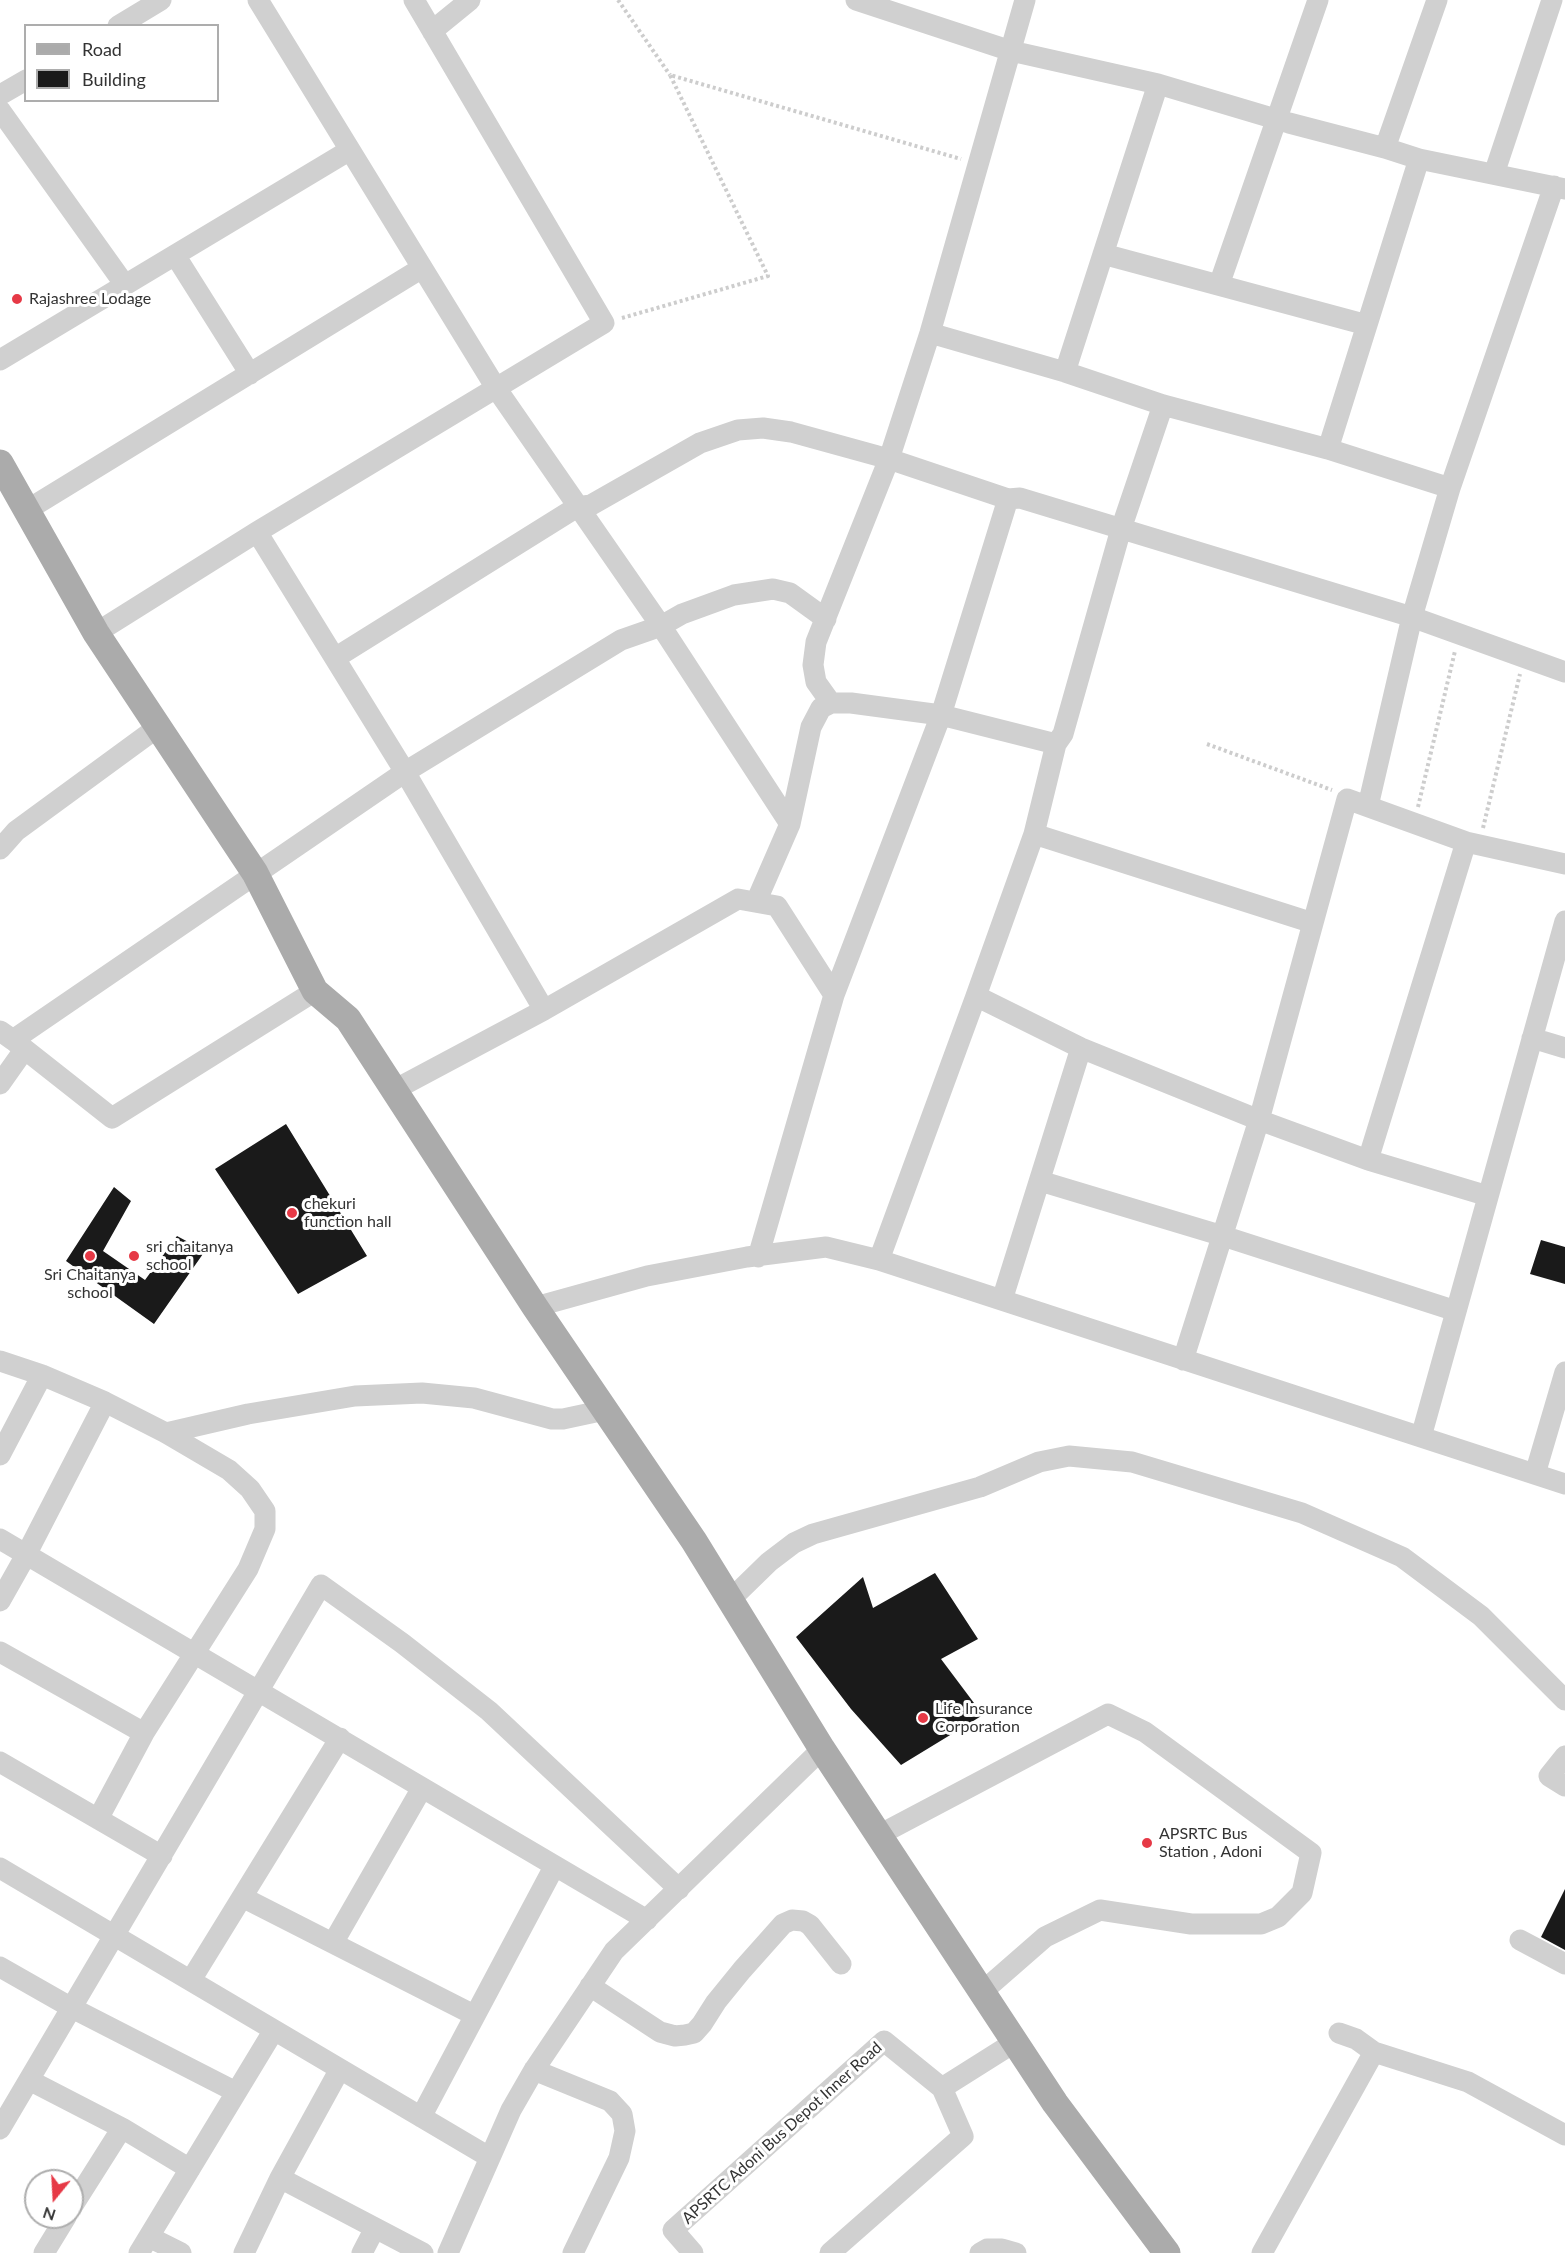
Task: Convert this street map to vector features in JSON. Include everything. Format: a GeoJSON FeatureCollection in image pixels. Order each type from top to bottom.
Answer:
{"type":"FeatureCollection","features":[{"type":"Feature","properties":{"kind":"main road"},"geometry":{"type":"LineString","coordinates":[[0,463],[96,633],[255,873],[315,991],[348,1019],[535,1307],[694,1541],[822,1749],[1055,2103],[1167,2253]]}},
{"type":"Feature","properties":{"kind":"street"},"geometry":{"type":"LineString","coordinates":[[121,24],[160,0]]}},
{"type":"Feature","properties":{"kind":"street"},"geometry":{"type":"LineString","coordinates":[[258,0],[496,388],[661,626],[790,824]]}},
{"type":"Feature","properties":{"kind":"street"},"geometry":{"type":"LineString","coordinates":[[96,633],[257,532],[604,323],[414,0]]}},
{"type":"Feature","properties":{"kind":"street"},"geometry":{"type":"LineString","coordinates":[[432,31],[470,0]]}},
{"type":"Feature","properties":{"kind":"street"},"geometry":{"type":"LineString","coordinates":[[856,0],[896,6],[1011,51],[1158,84],[1419,159],[1559,187],[1450,488],[1412,617],[1368,806]]}},
{"type":"Feature","properties":{"kind":"street"},"geometry":{"type":"LineString","coordinates":[[831,703],[816,682],[813,665],[816,642],[890,459],[930,333],[1025,0]]}},
{"type":"Feature","properties":{"kind":"street"},"geometry":{"type":"LineString","coordinates":[[1219,285],[1318,0]]}},
{"type":"Feature","properties":{"kind":"street"},"geometry":{"type":"LineString","coordinates":[[1385,148],[1437,0]]}},
{"type":"Feature","properties":{"kind":"street"},"geometry":{"type":"LineString","coordinates":[[1494,174],[1552,0]]}},
{"type":"Feature","properties":{"kind":"street"},"geometry":{"type":"LineString","coordinates":[[1065,372],[1158,84]]}},
{"type":"Feature","properties":{"kind":"street"},"geometry":{"type":"LineString","coordinates":[[0,110],[125,285]]}},
{"type":"Feature","properties":{"kind":"street"},"geometry":{"type":"LineString","coordinates":[[0,360],[350,150]]}},
{"type":"Feature","properties":{"kind":"street"},"geometry":{"type":"LineString","coordinates":[[1328,449],[1419,159]]}},
{"type":"Feature","properties":{"kind":"street"},"geometry":{"type":"LineString","coordinates":[[1103,254],[1367,325]]}},
{"type":"Feature","properties":{"kind":"street"},"geometry":{"type":"LineString","coordinates":[[175,255],[249,374]]}},
{"type":"Feature","properties":{"kind":"street"},"geometry":{"type":"LineString","coordinates":[[27,510],[422,268]]}},
{"type":"Feature","properties":{"kind":"street"},"geometry":{"type":"LineString","coordinates":[[930,333],[1065,372],[1163,405],[1328,449],[1450,488]]}},
{"type":"Feature","properties":{"kind":"street"},"geometry":{"type":"LineString","coordinates":[[879,1260],[1034,834],[1056,744],[1063,734],[1121,529],[1163,405]]}},
{"type":"Feature","properties":{"kind":"street"},"geometry":{"type":"LineString","coordinates":[[335,658],[578,507],[591,504],[700,443],[738,430],[763,428],[791,432],[890,459],[1008,499],[1020,498],[1412,617],[1565,672]]}},
{"type":"Feature","properties":{"kind":"street"},"geometry":{"type":"LineString","coordinates":[[758,1257],[834,995],[941,715],[1008,499]]}},
{"type":"Feature","properties":{"kind":"street"},"geometry":{"type":"LineString","coordinates":[[257,532],[405,772],[544,1010]]}},
{"type":"Feature","properties":{"kind":"street"},"geometry":{"type":"LineString","coordinates":[[0,1084],[13,1040],[405,772],[621,640],[734,595],[773,589],[790,593],[826,619]]}},
{"type":"Feature","properties":{"kind":"street"},"geometry":{"type":"LineString","coordinates":[[756,902],[790,824],[811,727],[821,708],[831,703],[851,703],[941,715],[1056,744]]}},
{"type":"Feature","properties":{"kind":"street"},"geometry":{"type":"LineString","coordinates":[[3,835],[16,831],[158,727]]}},
{"type":"Feature","properties":{"kind":"street"},"geometry":{"type":"LineString","coordinates":[[1183,1360],[1259,1120],[1347,799],[1473,839],[1565,864]]}},
{"type":"Feature","properties":{"kind":"street"},"geometry":{"type":"LineString","coordinates":[[1034,834],[1313,923]]}},
{"type":"Feature","properties":{"kind":"street"},"geometry":{"type":"LineString","coordinates":[[1368,1161],[1473,839]]}},
{"type":"Feature","properties":{"kind":"street"},"geometry":{"type":"LineString","coordinates":[[394,1090],[544,1010],[738,899],[777,906],[834,995]]}},
{"type":"Feature","properties":{"kind":"street"},"geometry":{"type":"LineString","coordinates":[[1421,1437],[1565,921]]}},
{"type":"Feature","properties":{"kind":"street"},"geometry":{"type":"LineString","coordinates":[[13,1040],[112,1118],[315,991]]}},
{"type":"Feature","properties":{"kind":"street"},"geometry":{"type":"LineString","coordinates":[[976,996],[1081,1048],[1259,1120],[1368,1161],[1488,1196]]}},
{"type":"Feature","properties":{"kind":"street"},"geometry":{"type":"LineString","coordinates":[[1532,1038],[1565,1048]]}},
{"type":"Feature","properties":{"kind":"street"},"geometry":{"type":"LineString","coordinates":[[1002,1300],[1081,1048]]}},
{"type":"Feature","properties":{"kind":"street"},"geometry":{"type":"LineString","coordinates":[[1040,1181],[1223,1236],[1456,1311]]}},
{"type":"Feature","properties":{"kind":"street"},"geometry":{"type":"LineString","coordinates":[[535,1307],[647,1276],[826,1247],[879,1260],[1565,1484]]}},
{"type":"Feature","properties":{"kind":"street"},"geometry":{"type":"LineString","coordinates":[[0,1361],[42,1375],[105,1402],[166,1433],[230,1470],[250,1489],[265,1511],[265,1529],[248,1569],[144,1733],[98,1818]]}},
{"type":"Feature","properties":{"kind":"street"},"geometry":{"type":"LineString","coordinates":[[1535,1474],[1565,1372]]}},
{"type":"Feature","properties":{"kind":"street"},"geometry":{"type":"LineString","coordinates":[[0,1455],[42,1375]]}},
{"type":"Feature","properties":{"kind":"street"},"geometry":{"type":"LineString","coordinates":[[166,1433],[248,1414],[356,1396],[422,1393],[474,1398],[552,1419],[563,1419],[605,1410]]}},
{"type":"Feature","properties":{"kind":"street"},"geometry":{"type":"LineString","coordinates":[[0,1601],[105,1402]]}},
{"type":"Feature","properties":{"kind":"street"},"geometry":{"type":"LineString","coordinates":[[730,1600],[769,1562],[794,1543],[813,1534],[980,1487],[1039,1462],[1069,1455],[1132,1462],[1302,1513],[1402,1557],[1481,1616],[1565,1701]]}},
{"type":"Feature","properties":{"kind":"street"},"geometry":{"type":"LineString","coordinates":[[0,1539],[647,1920]]}},
{"type":"Feature","properties":{"kind":"street"},"geometry":{"type":"LineString","coordinates":[[0,2129],[321,1585],[402,1643],[489,1711],[679,1889]]}},
{"type":"Feature","properties":{"kind":"street"},"geometry":{"type":"LineString","coordinates":[[0,1652],[144,1733]]}},
{"type":"Feature","properties":{"kind":"street"},"geometry":{"type":"LineString","coordinates":[[879,1835],[1108,1714],[1145,1732],[1311,1852],[1302,1893],[1278,1917],[1261,1924],[1191,1924],[1100,1910],[1045,1937],[982,1992]]}},
{"type":"Feature","properties":{"kind":"street"},"geometry":{"type":"LineString","coordinates":[[191,1980],[340,1738]]}},
{"type":"Feature","properties":{"kind":"street"},"geometry":{"type":"LineString","coordinates":[[448,2253],[511,2110],[534,2070],[614,1952],[822,1749]]}},
{"type":"Feature","properties":{"kind":"street"},"geometry":{"type":"LineString","coordinates":[[1565,1756],[1549,1776],[1565,1786]]}},
{"type":"Feature","properties":{"kind":"street"},"geometry":{"type":"LineString","coordinates":[[0,1762],[162,1856]]}},
{"type":"Feature","properties":{"kind":"street"},"geometry":{"type":"LineString","coordinates":[[333,1943],[422,1788]]}},
{"type":"Feature","properties":{"kind":"street"},"geometry":{"type":"LineString","coordinates":[[421,2117],[554,1867]]}},
{"type":"Feature","properties":{"kind":"street"},"geometry":{"type":"LineString","coordinates":[[0,1868],[489,2157]]}},
{"type":"Feature","properties":{"kind":"street"},"geometry":{"type":"LineString","coordinates":[[242,1897],[474,2015]]}},
{"type":"Feature","properties":{"kind":"street"},"geometry":{"type":"LineString","coordinates":[[590,1986],[660,2032],[675,2036],[694,2033],[742,1970],[783,1924],[792,1920],[803,1921],[810,1925],[841,1964]]}},
{"type":"Feature","properties":{"kind":"street"},"geometry":{"type":"LineString","coordinates":[[1520,1940],[1565,1964]]}},
{"type":"Feature","properties":{"kind":"street"},"geometry":{"type":"LineString","coordinates":[[0,1967],[72,2008],[236,2092]]}},
{"type":"Feature","properties":{"kind":"street"},"geometry":{"type":"LineString","coordinates":[[181,2253],[144,2245],[274,2030]]}},
{"type":"Feature","properties":{"kind":"street"},"geometry":{"type":"LineString","coordinates":[[1339,2033],[1356,2039],[1374,2052],[1468,2082],[1565,2135]]}},
{"type":"Feature","properties":{"kind":"street","name":"APSRTC Adoni Bus Depot Inner Road"},"geometry":{"type":"LineString","coordinates":[[693,2253],[673,2230],[884,2041],[942,2088],[963,2136],[830,2253]]}},
{"type":"Feature","properties":{"kind":"street"},"geometry":{"type":"LineString","coordinates":[[942,2088],[1015,2042]]}},
{"type":"Feature","properties":{"kind":"street"},"geometry":{"type":"LineString","coordinates":[[1262,2253],[1374,2052]]}},
{"type":"Feature","properties":{"kind":"street"},"geometry":{"type":"LineString","coordinates":[[244,2253],[280,2178],[340,2069]]}},
{"type":"Feature","properties":{"kind":"street"},"geometry":{"type":"LineString","coordinates":[[534,2070],[610,2101],[622,2114],[625,2131],[619,2157],[573,2253]]}},
{"type":"Feature","properties":{"kind":"street"},"geometry":{"type":"LineString","coordinates":[[29,2080],[122,2128],[190,2169]]}},
{"type":"Feature","properties":{"kind":"street"},"geometry":{"type":"LineString","coordinates":[[84,2189],[122,2128]]}},
{"type":"Feature","properties":{"kind":"street"},"geometry":{"type":"LineString","coordinates":[[280,2178],[423,2253]]}},
{"type":"Feature","properties":{"kind":"street"},"geometry":{"type":"LineString","coordinates":[[362,2253],[375,2228]]}},
{"type":"Feature","properties":{"kind":"street"},"geometry":{"type":"LineString","coordinates":[[44,2253],[59,2229]]}},
{"type":"Feature","properties":{"kind":"street"},"geometry":{"type":"LineString","coordinates":[[980,2253],[987,2249],[1002,2249],[1016,2253]]}},
{"type":"Feature","properties":{"kind":"path"},"geometry":{"type":"LineString","coordinates":[[604,323],[768,276],[670,75],[618,0]]}},
{"type":"Feature","properties":{"kind":"path"},"geometry":{"type":"LineString","coordinates":[[670,75],[961,159]]}},
{"type":"Feature","properties":{"kind":"path"},"geometry":{"type":"LineString","coordinates":[[1416,813],[1455,648]]}},
{"type":"Feature","properties":{"kind":"path"},"geometry":{"type":"LineString","coordinates":[[1473,839],[1522,663]]}},
{"type":"Feature","properties":{"kind":"path"},"geometry":{"type":"LineString","coordinates":[[1207,744],[1336,791]]}},
{"type":"Feature","properties":{"kind":"building","name":"chekuri function hall"},"geometry":{"type":"Polygon","coordinates":[[[286,1124],[367,1256],[298,1294],[215,1169],[286,1124]]]}},
{"type":"Feature","properties":{"kind":"building","name":"Sri Chaitanya school"},"geometry":{"type":"Polygon","coordinates":[[[114,1187],[131,1201],[103,1251],[145,1280],[177,1236],[205,1251],[154,1324],[66,1261],[114,1187]]]}},
{"type":"Feature","properties":{"kind":"building"},"geometry":{"type":"Polygon","coordinates":[[[1541,1240],[1565,1247],[1565,1284],[1530,1274],[1541,1240]]]}},
{"type":"Feature","properties":{"kind":"building"},"geometry":{"type":"Polygon","coordinates":[[[935,1573],[978,1639],[941,1659],[983,1715],[901,1765],[851,1709],[796,1637],[863,1577],[873,1608],[935,1573]]]}},
{"type":"Feature","properties":{"kind":"building"},"geometry":{"type":"Polygon","coordinates":[[[1565,1889],[1565,1950],[1541,1937],[1565,1889]]]}},
{"type":"Feature","properties":{"kind":"place","name":"Rajashree Lodage"},"geometry":{"type":"Point","coordinates":[17,299]}},
{"type":"Feature","properties":{"kind":"place","name":"chekuri function hall"},"geometry":{"type":"Point","coordinates":[292,1213]}},
{"type":"Feature","properties":{"kind":"place","name":"Sri Chaitanya school"},"geometry":{"type":"Point","coordinates":[90,1256]}},
{"type":"Feature","properties":{"kind":"place","name":"sri chaitanya school"},"geometry":{"type":"Point","coordinates":[134,1256]}},
{"type":"Feature","properties":{"kind":"place","name":"Life Insurance Corporation"},"geometry":{"type":"Point","coordinates":[923,1718]}},
{"type":"Feature","properties":{"kind":"place","name":"APSRTC Bus Station , Adoni"},"geometry":{"type":"Point","coordinates":[1147,1843]}}]}
